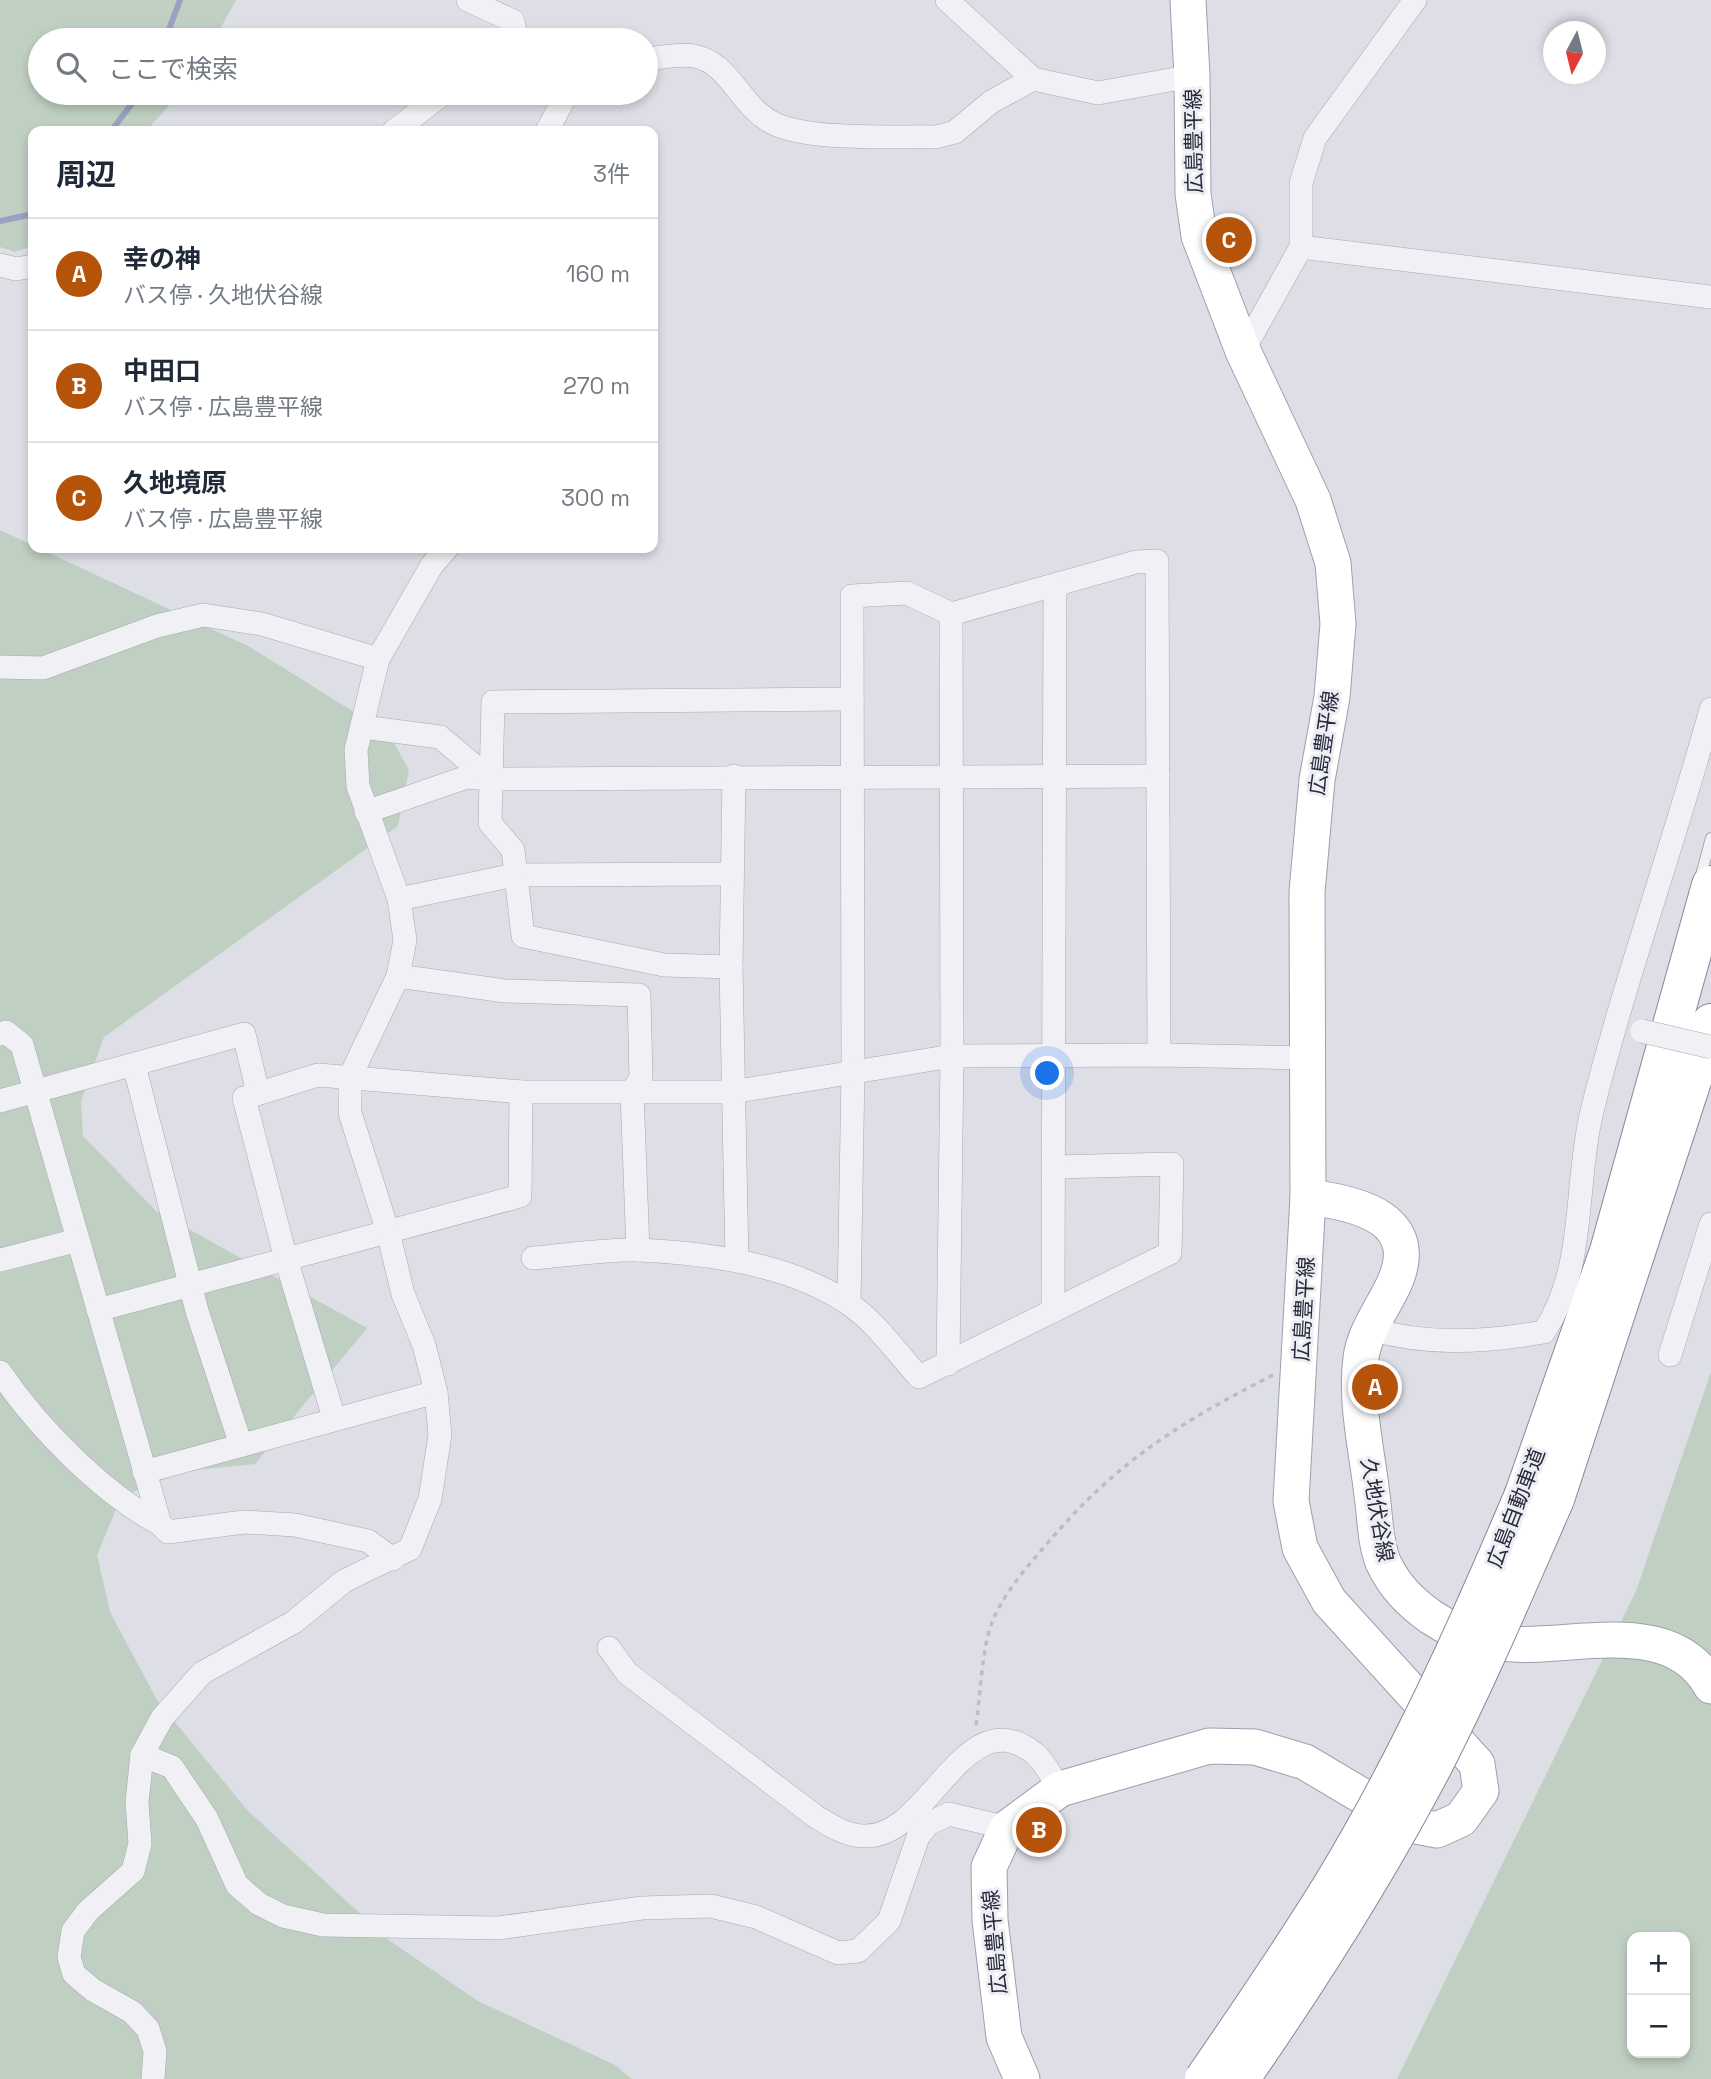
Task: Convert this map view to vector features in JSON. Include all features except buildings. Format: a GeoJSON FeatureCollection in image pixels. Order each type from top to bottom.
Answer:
{"type":"FeatureCollection","features":[{"type":"Feature","properties":{"kind":"highway","name":"広島自動車道"},"geometry":{"type":"LineString","coordinates":[[1240,2079],[1360,1896],[1434,1764],[1498,1630],[1609,1251],[1657,1029],[1711,885]]}},
{"type":"Feature","properties":{"kind":"highway","name":"広島自動車道"},"geometry":{"type":"LineString","coordinates":[[1204,2079],[1334,1883],[1405,1753],[1471,1620],[1539,1497],[1711,1023]]}},
{"type":"Feature","properties":{"kind":"main road","name":"広島豊平線"},"geometry":{"type":"LineString","coordinates":[[1022,2079],[1004,2037],[990,1920],[989,1867],[1007,1828],[1060,1789],[1209,1746],[1255,1747],[1306,1762],[1411,1825],[1437,1830],[1461,1819],[1481,1791],[1477,1764],[1329,1601],[1300,1548],[1291,1501],[1301,1374],[1308,1197],[1307,892],[1317,780],[1332,697],[1338,624],[1333,564],[1313,499],[1243,351],[1199,236],[1193,194],[1188,0]]}},
{"type":"Feature","properties":{"kind":"main road","name":"久地伏谷線"},"geometry":{"type":"LineString","coordinates":[[1308,1197],[1343,1201],[1368,1209],[1396,1233],[1399,1265],[1394,1283],[1370,1329],[1361,1355],[1359,1382],[1377,1533],[1382,1559],[1394,1584],[1415,1606],[1441,1623],[1485,1641],[1526,1643],[1628,1640],[1649,1644],[1684,1658],[1706,1677],[1711,1686]]}},
{"type":"Feature","properties":{"kind":"street"},"geometry":{"type":"LineString","coordinates":[[468,0],[513,21],[514,28]]}},
{"type":"Feature","properties":{"kind":"street"},"geometry":{"type":"LineString","coordinates":[[947,0],[1033,79],[1098,93],[1192,76]]}},
{"type":"Feature","properties":{"kind":"street"},"geometry":{"type":"LineString","coordinates":[[1243,351],[1301,247],[1301,183],[1315,138],[1415,0]]}},
{"type":"Feature","properties":{"kind":"street"},"geometry":{"type":"LineString","coordinates":[[658,58],[695,56],[720,67],[748,107],[775,124],[807,133],[936,137],[955,132],[991,102],[1033,79]]}},
{"type":"Feature","properties":{"kind":"street"},"geometry":{"type":"LineString","coordinates":[[401,126],[428,105]]}},
{"type":"Feature","properties":{"kind":"street"},"geometry":{"type":"LineString","coordinates":[[550,126],[561,105]]}},
{"type":"Feature","properties":{"kind":"street"},"geometry":{"type":"LineString","coordinates":[[1301,247],[1711,297]]}},
{"type":"Feature","properties":{"kind":"street"},"geometry":{"type":"LineString","coordinates":[[0,265],[16,269],[28,267]]}},
{"type":"Feature","properties":{"kind":"street"},"geometry":{"type":"LineString","coordinates":[[153,2079],[155,2051],[148,2029],[132,2012],[93,1990],[74,1974],[69,1957],[73,1931],[88,1912],[133,1871],[140,1844],[137,1802],[142,1755],[162,1718],[202,1673],[294,1622],[344,1581],[410,1549],[430,1499],[440,1435],[436,1392],[424,1345],[403,1294],[388,1232],[350,1113],[350,1077],[398,976],[405,940],[399,899],[358,786],[356,750],[378,659],[432,565],[443,553]]}},
{"type":"Feature","properties":{"kind":"street"},"geometry":{"type":"LineString","coordinates":[[849,1303],[853,1071],[852,596],[907,593],[951,614],[1136,562],[1157,561],[1159,1055]]}},
{"type":"Feature","properties":{"kind":"street"},"geometry":{"type":"LineString","coordinates":[[1053,1311],[1055,585]]}},
{"type":"Feature","properties":{"kind":"street"},"geometry":{"type":"LineString","coordinates":[[948,1364],[952,1056],[951,614]]}},
{"type":"Feature","properties":{"kind":"street"},"geometry":{"type":"LineString","coordinates":[[0,667],[43,668],[157,626],[203,615],[262,624],[378,659]]}},
{"type":"Feature","properties":{"kind":"street"},"geometry":{"type":"LineString","coordinates":[[731,967],[664,965],[523,936],[513,850],[490,823],[493,702],[852,699]]}},
{"type":"Feature","properties":{"kind":"street"},"geometry":{"type":"LineString","coordinates":[[1370,1329],[1410,1340],[1501,1339],[1544,1332],[1557,1312],[1572,1260],[1591,1115],[1616,1022],[1711,709]]}},
{"type":"Feature","properties":{"kind":"street"},"geometry":{"type":"LineString","coordinates":[[363,727],[440,737],[490,779]]}},
{"type":"Feature","properties":{"kind":"street"},"geometry":{"type":"LineString","coordinates":[[734,776],[731,967],[737,1261]]}},
{"type":"Feature","properties":{"kind":"street"},"geometry":{"type":"LineString","coordinates":[[366,812],[467,777],[1158,776]]}},
{"type":"Feature","properties":{"kind":"street"},"geometry":{"type":"LineString","coordinates":[[399,899],[515,875],[731,874]]}},
{"type":"Feature","properties":{"kind":"street"},"geometry":{"type":"LineString","coordinates":[[398,976],[505,991],[639,995],[641,1078],[632,1092],[638,1250]]}},
{"type":"Feature","properties":{"kind":"street"},"geometry":{"type":"LineString","coordinates":[[1616,1022],[1657,1029],[1711,1047]]}},
{"type":"Feature","properties":{"kind":"street"},"geometry":{"type":"LineString","coordinates":[[0,1034],[6,1032],[22,1045],[160,1524]]}},
{"type":"Feature","properties":{"kind":"street"},"geometry":{"type":"LineString","coordinates":[[0,1101],[244,1034],[258,1093]]}},
{"type":"Feature","properties":{"kind":"street"},"geometry":{"type":"LineString","coordinates":[[334,1418],[286,1259],[244,1098],[318,1075],[521,1093],[732,1092],[952,1056],[1159,1055],[1309,1058]]}},
{"type":"Feature","properties":{"kind":"street"},"geometry":{"type":"LineString","coordinates":[[134,1065],[190,1284],[241,1444]]}},
{"type":"Feature","properties":{"kind":"street"},"geometry":{"type":"LineString","coordinates":[[98,1311],[520,1196],[521,1093]]}},
{"type":"Feature","properties":{"kind":"street"},"geometry":{"type":"LineString","coordinates":[[533,1258],[638,1250],[737,1261],[804,1280],[849,1303],[919,1377],[1170,1253],[1172,1164],[1055,1167]]}},
{"type":"Feature","properties":{"kind":"street"},"geometry":{"type":"LineString","coordinates":[[1670,1355],[1711,1224]]}},
{"type":"Feature","properties":{"kind":"street"},"geometry":{"type":"LineString","coordinates":[[0,1260],[78,1240]]}},
{"type":"Feature","properties":{"kind":"street"},"geometry":{"type":"LineString","coordinates":[[0,1372],[20,1403],[89,1470],[138,1512],[160,1524],[168,1532],[244,1522],[295,1525],[368,1541],[393,1559]]}},
{"type":"Feature","properties":{"kind":"street"},"geometry":{"type":"LineString","coordinates":[[144,1472],[436,1392]]}},
{"type":"Feature","properties":{"kind":"street"},"geometry":{"type":"LineString","coordinates":[[609,1648],[627,1673],[815,1816],[840,1831],[865,1837],[887,1832],[908,1818],[956,1764],[981,1744],[1009,1740],[1036,1754],[1060,1789]]}},
{"type":"Feature","properties":{"kind":"street"},"geometry":{"type":"LineString","coordinates":[[142,1755],[172,1767],[207,1819],[237,1885],[259,1905],[283,1916],[323,1925],[499,1928],[642,1908],[711,1906],[756,1917],[838,1953],[858,1951],[889,1921],[918,1838],[928,1824],[948,1814],[1007,1828]]}},
{"type":"Feature","properties":{"kind":"lane"},"geometry":{"type":"LineString","coordinates":[[1657,1029],[1711,838]]}},
{"type":"Feature","properties":{"kind":"path"},"geometry":{"type":"LineString","coordinates":[[981,1744],[976,1726],[991,1625],[1023,1571],[1078,1507],[1142,1450],[1198,1413],[1277,1373],[1301,1374]]}},
{"type":"Feature","properties":{"kind":"green space"},"geometry":{"type":"Polygon","coordinates":[[[0,0],[236,0],[221,28],[28,28],[28,105],[169,105],[150,126],[28,126],[28,248],[15,252],[0,247],[0,0]]]}},
{"type":"Feature","properties":{"kind":"green space"},"geometry":{"type":"Polygon","coordinates":[[[0,530],[28,543],[28,553],[49,553],[250,647],[389,734],[409,770],[398,826],[104,1037],[81,1101],[83,1136],[156,1211],[367,1328],[255,1464],[184,1471],[121,1497],[97,1555],[110,1612],[157,1700],[247,1810],[390,1941],[478,2001],[615,2065],[632,2079],[0,2079],[0,530]]]}},
{"type":"Feature","properties":{"kind":"green space"},"geometry":{"type":"Polygon","coordinates":[[[1711,1372],[1711,2079],[1397,2079],[1636,1591],[1711,1372]]]}},
{"type":"Feature","properties":{"kind":"waterway"},"geometry":{"type":"LineString","coordinates":[[170,28],[180,0]]}},
{"type":"Feature","properties":{"kind":"waterway"},"geometry":{"type":"LineString","coordinates":[[115,126],[131,105]]}},
{"type":"Feature","properties":{"kind":"waterway"},"geometry":{"type":"LineString","coordinates":[[0,221],[28,215]]}},
{"type":"Feature","properties":{"kind":"place","name":"久地境原"},"geometry":{"type":"Point","coordinates":[1229,240]}},
{"type":"Feature","properties":{"kind":"place","name":"幸の神"},"geometry":{"type":"Point","coordinates":[1375,1387]}},
{"type":"Feature","properties":{"kind":"place","name":"中田口"},"geometry":{"type":"Point","coordinates":[1039,1830]}}]}
